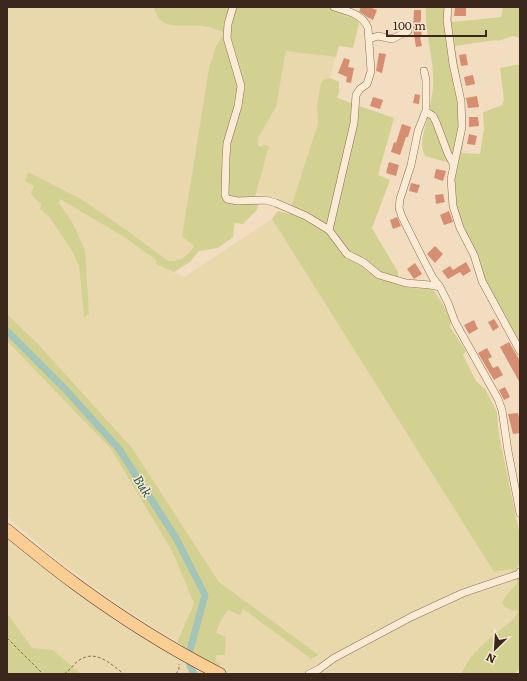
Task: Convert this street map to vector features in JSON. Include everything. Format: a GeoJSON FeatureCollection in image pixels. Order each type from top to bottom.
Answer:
{"type":"FeatureCollection","features":[{"type":"Feature","properties":{"kind":"main road"},"geometry":{"type":"LineString","coordinates":[[7,530],[74,583],[123,618],[179,653],[220,674]]}},
{"type":"Feature","properties":{"kind":"street"},"geometry":{"type":"LineString","coordinates":[[233,7],[228,24],[227,38],[241,86],[238,106],[229,132],[227,143],[227,199],[238,201],[265,200],[276,203],[306,216],[329,230],[347,254],[363,262],[379,275],[406,283],[440,287]]}},
{"type":"Feature","properties":{"kind":"street"},"geometry":{"type":"LineString","coordinates":[[329,230],[354,123],[356,95],[360,89],[367,84],[370,76],[369,40],[366,22],[363,18],[334,7]]}},
{"type":"Feature","properties":{"kind":"street"},"geometry":{"type":"LineString","coordinates":[[448,7],[447,20],[453,64],[461,101],[462,127],[451,179],[451,193],[456,217],[474,254],[482,281],[520,352]]}},
{"type":"Feature","properties":{"kind":"street"},"geometry":{"type":"LineString","coordinates":[[369,40],[378,36],[392,39],[408,31]]}},
{"type":"Feature","properties":{"kind":"street"},"geometry":{"type":"LineString","coordinates":[[424,71],[426,80],[426,113],[423,115],[418,131],[411,165],[399,208],[422,257],[448,302],[455,322],[498,399],[502,410],[520,513]]}},
{"type":"Feature","properties":{"kind":"street"},"geometry":{"type":"LineString","coordinates":[[426,113],[433,116],[454,165]]}},
{"type":"Feature","properties":{"kind":"street"},"geometry":{"type":"LineString","coordinates":[[309,674],[334,658],[411,617],[463,593],[520,574]]}},
{"type":"Feature","properties":{"kind":"path"},"geometry":{"type":"LineString","coordinates":[[7,638],[43,674]]}},
{"type":"Feature","properties":{"kind":"path"},"geometry":{"type":"LineString","coordinates":[[176,674],[180,665],[179,653]]}},
{"type":"Feature","properties":{"kind":"path"},"geometry":{"type":"LineString","coordinates":[[64,674],[80,659],[92,655],[102,659],[124,674]]}},
{"type":"Feature","properties":{"kind":"shaded area"},"geometry":{"type":"Polygon","coordinates":[[[7,7],[154,7],[155,13],[185,26],[203,26],[224,33],[216,46],[209,68],[182,236],[194,245],[186,256],[174,262],[167,260],[81,199],[28,172],[34,186],[34,198],[41,204],[40,209],[50,218],[72,251],[79,266],[84,317],[89,314],[72,222],[58,203],[60,199],[124,237],[156,260],[156,264],[184,277],[272,219],[494,572],[511,569],[517,583],[505,597],[518,611],[511,623],[502,628],[465,664],[461,674],[232,674],[219,668],[215,661],[217,655],[216,632],[221,620],[228,610],[243,609],[311,659],[319,655],[219,582],[132,448],[41,347],[7,314],[7,7]]]}},
{"type":"Feature","properties":{"kind":"shaded area"},"geometry":{"type":"Polygon","coordinates":[[[154,7],[328,7],[347,13],[346,16],[360,20],[353,48],[339,46],[336,57],[286,51],[276,107],[258,138],[258,146],[269,146],[255,197],[232,196],[227,202],[232,204],[258,204],[257,210],[243,224],[235,223],[233,237],[218,248],[199,251],[190,262],[174,272],[156,264],[156,260],[124,237],[60,199],[59,203],[72,222],[85,250],[89,314],[84,317],[79,266],[72,251],[50,218],[40,209],[41,204],[31,193],[34,186],[25,181],[28,172],[81,199],[167,260],[172,261],[183,258],[194,246],[182,236],[209,68],[216,46],[224,33],[202,26],[180,26],[166,23],[157,15],[154,7]]]}},
{"type":"Feature","properties":{"kind":"shaded area"},"geometry":{"type":"Polygon","coordinates":[[[426,7],[451,7],[452,22],[501,17],[503,7],[520,7],[520,38],[513,36],[498,41],[496,40],[455,46],[465,106],[465,130],[462,153],[480,154],[484,128],[483,112],[502,105],[504,100],[500,68],[520,64],[520,346],[485,281],[455,206],[453,180],[457,165],[425,156],[423,151],[423,138],[433,87],[426,7]]]}},
{"type":"Feature","properties":{"kind":"shaded area"},"geometry":{"type":"Polygon","coordinates":[[[286,51],[336,57],[330,78],[324,79],[317,105],[318,123],[292,206],[276,198],[256,193],[269,146],[258,146],[258,138],[276,107],[286,51]]]}},
{"type":"Feature","properties":{"kind":"shaded area"},"geometry":{"type":"Polygon","coordinates":[[[330,78],[339,82],[339,92],[337,98],[394,118],[378,175],[390,180],[372,228],[398,272],[399,285],[409,288],[428,289],[434,291],[444,306],[451,321],[450,327],[466,351],[463,355],[476,381],[485,389],[497,412],[499,435],[520,536],[520,562],[517,569],[520,571],[520,659],[519,670],[514,674],[461,674],[468,661],[478,649],[511,622],[518,611],[508,609],[502,603],[517,583],[511,569],[494,572],[272,219],[278,211],[289,214],[318,123],[317,105],[321,83],[324,79],[330,78]]]}},
{"type":"Feature","properties":{"kind":"shaded area"},"geometry":{"type":"Polygon","coordinates":[[[7,314],[41,347],[132,448],[219,582],[319,655],[311,659],[243,609],[240,615],[228,610],[221,620],[216,633],[226,637],[225,655],[217,655],[215,661],[220,663],[219,668],[182,648],[182,645],[177,642],[194,604],[173,553],[111,449],[7,341],[7,314]]]}},
{"type":"Feature","properties":{"kind":"shaded area"},"geometry":{"type":"Polygon","coordinates":[[[7,341],[111,449],[173,553],[194,604],[177,642],[125,609],[94,587],[59,561],[7,517],[7,341]]]}},
{"type":"Feature","properties":{"kind":"shaded area"},"geometry":{"type":"Polygon","coordinates":[[[7,539],[72,590],[119,623],[206,674],[81,674],[53,651],[32,648],[7,613],[7,539]]]}},
{"type":"Feature","properties":{"kind":"shaded area"},"geometry":{"type":"Polygon","coordinates":[[[7,613],[32,648],[53,650],[81,674],[7,674],[7,613]]]}},
{"type":"Feature","properties":{"kind":"building"},"geometry":{"type":"Polygon","coordinates":[[[361,7],[369,7],[377,10],[373,20],[359,11],[361,7]]]}},
{"type":"Feature","properties":{"kind":"building"},"geometry":{"type":"Polygon","coordinates":[[[455,7],[466,7],[466,16],[454,16],[455,7]]]}},
{"type":"Feature","properties":{"kind":"building"},"geometry":{"type":"Polygon","coordinates":[[[414,10],[421,10],[420,21],[422,37],[420,37],[422,46],[416,47],[413,29],[414,10]]]}},
{"type":"Feature","properties":{"kind":"building"},"geometry":{"type":"Polygon","coordinates":[[[379,53],[386,54],[382,73],[376,71],[379,53]]]}},
{"type":"Feature","properties":{"kind":"building"},"geometry":{"type":"Polygon","coordinates":[[[466,54],[468,65],[461,66],[459,55],[466,54]]]}},
{"type":"Feature","properties":{"kind":"building"},"geometry":{"type":"Polygon","coordinates":[[[344,58],[350,60],[348,67],[354,68],[351,83],[346,82],[347,77],[338,73],[344,58]]]}},
{"type":"Feature","properties":{"kind":"building"},"geometry":{"type":"Polygon","coordinates":[[[473,75],[475,84],[466,86],[464,77],[473,75]]]}},
{"type":"Feature","properties":{"kind":"building"},"geometry":{"type":"Polygon","coordinates":[[[415,94],[420,95],[419,104],[413,103],[415,94]]]}},
{"type":"Feature","properties":{"kind":"building"},"geometry":{"type":"Polygon","coordinates":[[[477,96],[479,107],[468,108],[466,98],[477,96]]]}},
{"type":"Feature","properties":{"kind":"building"},"geometry":{"type":"Polygon","coordinates":[[[373,97],[383,100],[380,109],[370,106],[373,97]]]}},
{"type":"Feature","properties":{"kind":"building"},"geometry":{"type":"Polygon","coordinates":[[[469,117],[478,117],[479,126],[469,127],[469,117]]]}},
{"type":"Feature","properties":{"kind":"building"},"geometry":{"type":"Polygon","coordinates":[[[402,124],[411,127],[400,155],[391,152],[394,142],[396,143],[402,124]]]}},
{"type":"Feature","properties":{"kind":"building"},"geometry":{"type":"Polygon","coordinates":[[[469,134],[477,136],[475,145],[467,144],[469,134]]]}},
{"type":"Feature","properties":{"kind":"building"},"geometry":{"type":"Polygon","coordinates":[[[389,162],[399,165],[396,176],[386,173],[389,162]]]}},
{"type":"Feature","properties":{"kind":"building"},"geometry":{"type":"Polygon","coordinates":[[[436,169],[446,171],[443,181],[434,178],[436,169]]]}},
{"type":"Feature","properties":{"kind":"building"},"geometry":{"type":"Polygon","coordinates":[[[411,183],[420,185],[417,193],[409,191],[411,183]]]}},
{"type":"Feature","properties":{"kind":"building"},"geometry":{"type":"Polygon","coordinates":[[[443,194],[445,202],[436,204],[435,195],[443,194]]]}},
{"type":"Feature","properties":{"kind":"building"},"geometry":{"type":"Polygon","coordinates":[[[449,211],[453,222],[444,225],[440,215],[449,211]]]}},
{"type":"Feature","properties":{"kind":"building"},"geometry":{"type":"Polygon","coordinates":[[[397,217],[401,226],[393,229],[390,220],[397,217]]]}},
{"type":"Feature","properties":{"kind":"building"},"geometry":{"type":"Polygon","coordinates":[[[435,246],[443,254],[435,263],[427,254],[435,246]]]}},
{"type":"Feature","properties":{"kind":"building"},"geometry":{"type":"Polygon","coordinates":[[[466,262],[471,271],[463,276],[460,272],[448,279],[442,271],[450,266],[453,270],[466,262]]]}},
{"type":"Feature","properties":{"kind":"building"},"geometry":{"type":"Polygon","coordinates":[[[415,263],[422,274],[414,279],[407,269],[415,263]]]}},
{"type":"Feature","properties":{"kind":"building"},"geometry":{"type":"Polygon","coordinates":[[[494,319],[499,327],[493,331],[488,322],[494,319]]]}},
{"type":"Feature","properties":{"kind":"building"},"geometry":{"type":"Polygon","coordinates":[[[474,320],[478,329],[469,334],[464,325],[474,320]]]}},
{"type":"Feature","properties":{"kind":"building"},"geometry":{"type":"Polygon","coordinates":[[[509,342],[520,361],[520,383],[500,347],[509,342]]]}},
{"type":"Feature","properties":{"kind":"building"},"geometry":{"type":"Polygon","coordinates":[[[487,348],[492,357],[488,359],[493,368],[498,366],[503,375],[494,380],[478,353],[487,348]]]}},
{"type":"Feature","properties":{"kind":"building"},"geometry":{"type":"Polygon","coordinates":[[[505,387],[510,397],[504,400],[499,390],[505,387]]]}},
{"type":"Feature","properties":{"kind":"building"},"geometry":{"type":"Polygon","coordinates":[[[518,413],[520,433],[513,434],[508,414],[518,413]]]}},
{"type":"Feature","properties":{"kind":"waterway","name":"Buk"},"geometry":{"type":"LineString","coordinates":[[7,331],[65,389],[119,449],[176,538],[205,595],[190,650],[190,665],[194,674]]}}]}
